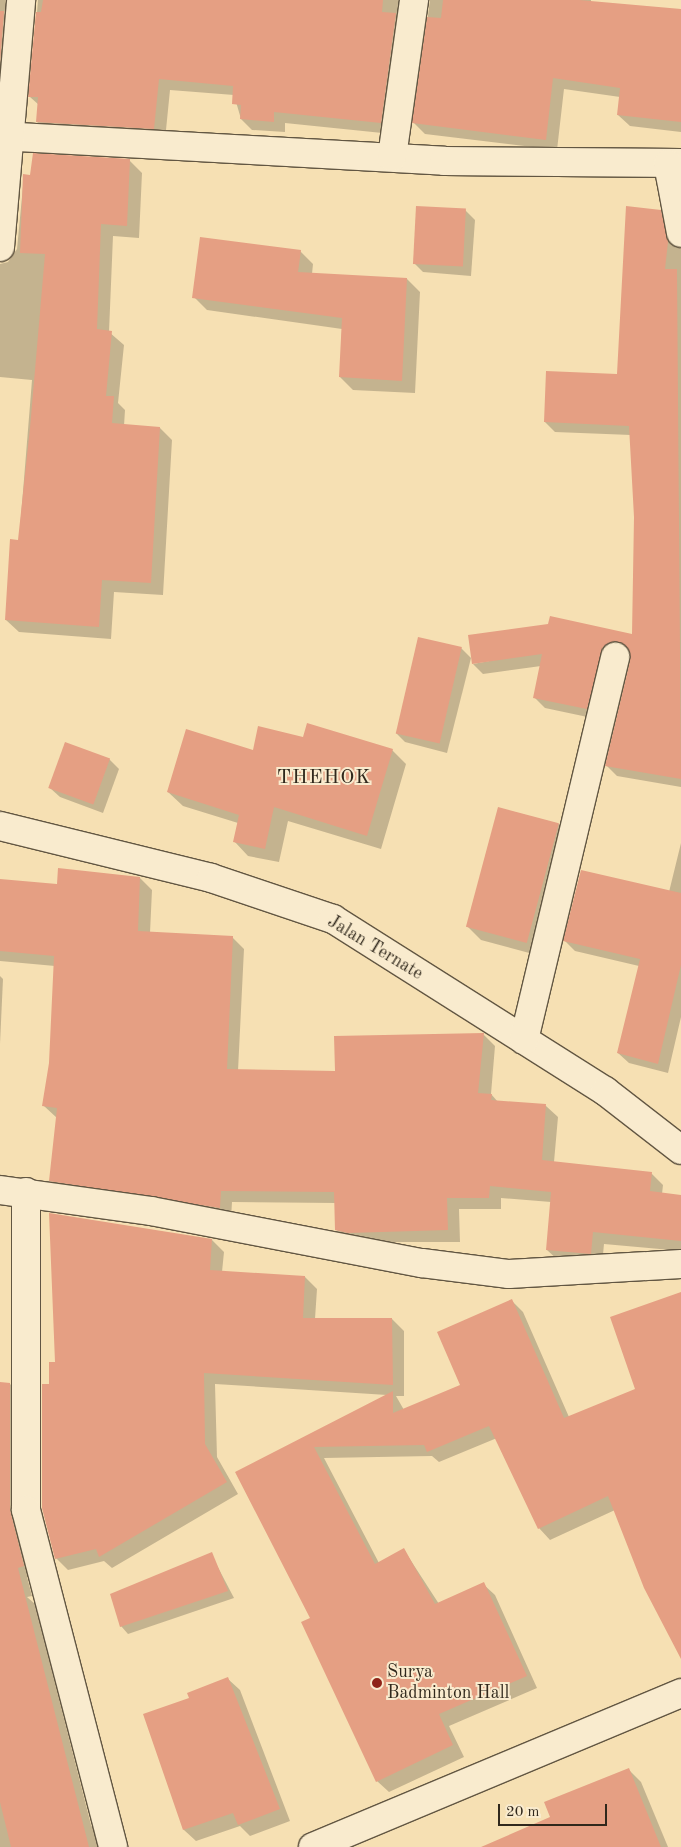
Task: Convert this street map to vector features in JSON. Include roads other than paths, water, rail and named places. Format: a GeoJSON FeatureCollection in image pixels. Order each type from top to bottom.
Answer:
{"type":"FeatureCollection","features":[{"type":"Feature","properties":{"kind":"street"},"geometry":{"type":"LineString","coordinates":[[0,247],[6,136],[21,0]]}},
{"type":"Feature","properties":{"kind":"street"},"geometry":{"type":"LineString","coordinates":[[392,157],[414,0]]}},
{"type":"Feature","properties":{"kind":"street"},"geometry":{"type":"LineString","coordinates":[[6,136],[392,157],[675,164],[681,233]]}},
{"type":"Feature","properties":{"kind":"street"},"geometry":{"type":"LineString","coordinates":[[524,1040],[615,657]]}},
{"type":"Feature","properties":{"kind":"street","name":"Jalan Ternate"},"geometry":{"type":"LineString","coordinates":[[0,826],[211,878],[333,919],[604,1091],[681,1150]]}},
{"type":"Feature","properties":{"kind":"street"},"geometry":{"type":"LineString","coordinates":[[113,1847],[26,1510],[13,1191],[422,1263],[509,1274],[681,1264]]}},
{"type":"Feature","properties":{"kind":"street"},"geometry":{"type":"LineString","coordinates":[[313,1847],[681,1693]]}},
{"type":"Feature","properties":{"kind":"place","name":"Surya Badminton Hall"},"geometry":{"type":"Point","coordinates":[377,1683]}},
{"type":"Feature","properties":{"kind":"district","name":"THEHOK"},"geometry":{"type":"Point","coordinates":[324,778]}}]}
